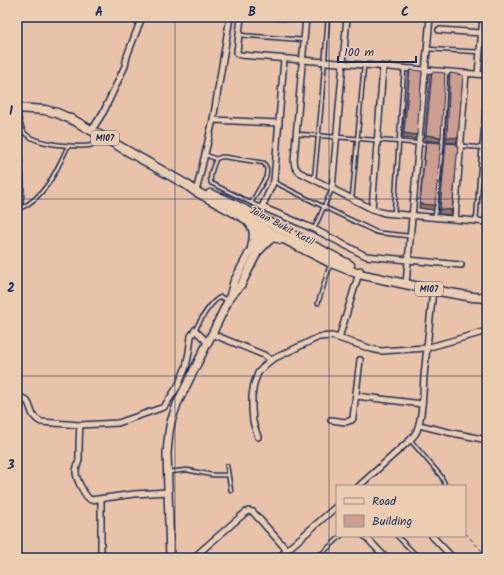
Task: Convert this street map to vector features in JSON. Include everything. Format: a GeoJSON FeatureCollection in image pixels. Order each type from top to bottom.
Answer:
{"type":"FeatureCollection","features":[{"type":"Feature","properties":{"kind":"main road","name":"Jalan Bukit Katil"},"geometry":{"type":"LineString","coordinates":[[17,108],[45,110],[57,113],[75,121],[187,185],[226,200],[359,272]]}},
{"type":"Feature","properties":{"kind":"main road","name":"Jalan Bukit Katil"},"geometry":{"type":"LineString","coordinates":[[196,189],[293,244],[331,263],[371,276],[406,284],[473,297],[487,298]]}},
{"type":"Feature","properties":{"kind":"main road"},"geometry":{"type":"LineString","coordinates":[[256,216],[266,228],[281,229]]}},
{"type":"Feature","properties":{"kind":"main road"},"geometry":{"type":"LineString","coordinates":[[246,218],[251,223],[254,233],[255,249],[273,237],[293,244]]}},
{"type":"Feature","properties":{"kind":"street"},"geometry":{"type":"LineString","coordinates":[[92,130],[104,110],[125,66],[142,17]]}},
{"type":"Feature","properties":{"kind":"street"},"geometry":{"type":"LineString","coordinates":[[196,189],[213,120],[230,17]]}},
{"type":"Feature","properties":{"kind":"street"},"geometry":{"type":"LineString","coordinates":[[241,17],[237,52],[240,55],[487,75]]}},
{"type":"Feature","properties":{"kind":"street"},"geometry":{"type":"LineString","coordinates":[[276,17],[305,18],[294,161],[295,167],[299,172],[372,209],[384,213],[487,222]]}},
{"type":"Feature","properties":{"kind":"street"},"geometry":{"type":"LineString","coordinates":[[332,189],[347,17]]}},
{"type":"Feature","properties":{"kind":"street"},"geometry":{"type":"LineString","coordinates":[[406,284],[430,17]]}},
{"type":"Feature","properties":{"kind":"street"},"geometry":{"type":"LineString","coordinates":[[478,74],[480,52],[484,34],[483,17]]}},
{"type":"Feature","properties":{"kind":"street"},"geometry":{"type":"LineString","coordinates":[[439,30],[484,34]]}},
{"type":"Feature","properties":{"kind":"street"},"geometry":{"type":"LineString","coordinates":[[284,59],[274,181],[262,207],[314,229],[366,256],[461,265]]}},
{"type":"Feature","properties":{"kind":"street"},"geometry":{"type":"LineString","coordinates":[[372,209],[383,67]]}},
{"type":"Feature","properties":{"kind":"street"},"geometry":{"type":"LineString","coordinates":[[455,219],[466,73]]}},
{"type":"Feature","properties":{"kind":"street"},"geometry":{"type":"LineString","coordinates":[[213,120],[279,123]]}},
{"type":"Feature","properties":{"kind":"street"},"geometry":{"type":"LineString","coordinates":[[170,558],[167,453],[169,432],[174,411],[229,299],[234,282],[255,249],[266,228]]}},
{"type":"Feature","properties":{"kind":"street"},"geometry":{"type":"LineString","coordinates":[[339,338],[359,272]]}},
{"type":"Feature","properties":{"kind":"street"},"geometry":{"type":"LineString","coordinates":[[360,485],[416,434],[422,404],[426,348],[433,290]]}},
{"type":"Feature","properties":{"kind":"street"},"geometry":{"type":"LineString","coordinates":[[17,397],[22,397],[27,400],[32,414],[36,420],[41,422],[80,425],[118,423],[164,407],[178,386],[186,367],[191,336],[195,330],[208,343]]}},
{"type":"Feature","properties":{"kind":"street"},"geometry":{"type":"LineString","coordinates":[[258,437],[253,422],[252,409],[253,390],[258,373],[271,360],[319,337],[332,336],[382,351],[426,348],[487,331]]}},
{"type":"Feature","properties":{"kind":"street"},"geometry":{"type":"LineString","coordinates":[[212,334],[264,355],[271,360]]}},
{"type":"Feature","properties":{"kind":"street"},"geometry":{"type":"LineString","coordinates":[[331,420],[346,422],[352,420],[353,418],[360,360]]}},
{"type":"Feature","properties":{"kind":"street"},"geometry":{"type":"LineString","coordinates":[[356,396],[422,404]]}},
{"type":"Feature","properties":{"kind":"street"},"geometry":{"type":"LineString","coordinates":[[80,425],[76,472],[80,484],[91,500],[134,494],[168,492]]}},
{"type":"Feature","properties":{"kind":"street"},"geometry":{"type":"LineString","coordinates":[[419,425],[487,440]]}},
{"type":"Feature","properties":{"kind":"street"},"geometry":{"type":"LineString","coordinates":[[101,499],[101,558]]}},
{"type":"Feature","properties":{"kind":"street"},"geometry":{"type":"LineString","coordinates":[[278,558],[336,507]]}},
{"type":"Feature","properties":{"kind":"street"},"geometry":{"type":"LineString","coordinates":[[193,558],[249,511],[253,512],[287,550]]}},
{"type":"Feature","properties":{"kind":"street"},"geometry":{"type":"LineString","coordinates":[[366,537],[386,558]]}},
{"type":"Feature","properties":{"kind":"street"},"geometry":{"type":"LineString","coordinates":[[433,537],[453,558]]}},
{"type":"Feature","properties":{"kind":"lane"},"geometry":{"type":"LineString","coordinates":[[314,179],[328,17]]}},
{"type":"Feature","properties":{"kind":"lane"},"geometry":{"type":"LineString","coordinates":[[239,35],[304,40]]}},
{"type":"Feature","properties":{"kind":"lane"},"geometry":{"type":"LineString","coordinates":[[427,49],[480,52]]}},
{"type":"Feature","properties":{"kind":"lane"},"geometry":{"type":"LineString","coordinates":[[352,199],[364,65]]}},
{"type":"Feature","properties":{"kind":"lane"},"geometry":{"type":"LineString","coordinates":[[394,214],[404,69]]}},
{"type":"Feature","properties":{"kind":"lane"},"geometry":{"type":"LineString","coordinates":[[435,218],[442,145],[446,72]]}},
{"type":"Feature","properties":{"kind":"lane"},"geometry":{"type":"LineString","coordinates":[[476,221],[487,81]]}},
{"type":"Feature","properties":{"kind":"lane"},"geometry":{"type":"LineString","coordinates":[[17,108],[24,132],[43,142],[68,146],[94,145],[104,137]]}},
{"type":"Feature","properties":{"kind":"lane"},"geometry":{"type":"LineString","coordinates":[[17,133],[22,179],[22,200],[18,209]]}},
{"type":"Feature","properties":{"kind":"lane"},"geometry":{"type":"LineString","coordinates":[[296,134],[434,144]]}},
{"type":"Feature","properties":{"kind":"lane"},"geometry":{"type":"LineString","coordinates":[[442,145],[448,146]]}},
{"type":"Feature","properties":{"kind":"lane"},"geometry":{"type":"LineString","coordinates":[[18,209],[34,201],[42,191],[57,170],[68,146]]}},
{"type":"Feature","properties":{"kind":"lane"},"geometry":{"type":"LineString","coordinates":[[454,146],[487,148]]}},
{"type":"Feature","properties":{"kind":"lane"},"geometry":{"type":"LineString","coordinates":[[205,154],[216,159],[225,157],[264,163],[267,169],[266,177],[251,203]]}},
{"type":"Feature","properties":{"kind":"lane"},"geometry":{"type":"LineString","coordinates":[[216,159],[210,174],[211,183],[262,207]]}},
{"type":"Feature","properties":{"kind":"lane"},"geometry":{"type":"LineString","coordinates":[[274,181],[376,232],[411,236]]}},
{"type":"Feature","properties":{"kind":"lane"},"geometry":{"type":"LineString","coordinates":[[314,229],[332,189]]}},
{"type":"Feature","properties":{"kind":"lane"},"geometry":{"type":"LineString","coordinates":[[318,303],[331,263]]}},
{"type":"Feature","properties":{"kind":"lane"},"geometry":{"type":"LineString","coordinates":[[195,330],[217,298],[221,297],[229,299]]}},
{"type":"Feature","properties":{"kind":"lane"},"geometry":{"type":"LineString","coordinates":[[410,440],[441,476],[445,485]]}},
{"type":"Feature","properties":{"kind":"lane"},"geometry":{"type":"LineString","coordinates":[[227,466],[232,491]]}},
{"type":"Feature","properties":{"kind":"lane"},"geometry":{"type":"LineString","coordinates":[[167,472],[187,470],[212,475],[228,475]]}},
{"type":"Feature","properties":{"kind":"lane"},"geometry":{"type":"LineString","coordinates":[[320,557],[340,537]]}},
{"type":"Feature","properties":{"kind":"lane"},"geometry":{"type":"LineString","coordinates":[[398,537],[419,558]]}},
{"type":"Feature","properties":{"kind":"path"},"geometry":{"type":"LineString","coordinates":[[466,534],[487,556]]}},
{"type":"Feature","properties":{"kind":"building"},"geometry":{"type":"Polygon","coordinates":[[[410,70],[422,71],[417,135],[404,133],[410,70]]]}},
{"type":"Feature","properties":{"kind":"building"},"geometry":{"type":"Polygon","coordinates":[[[432,72],[445,73],[441,137],[426,135],[432,72]]]}},
{"type":"Feature","properties":{"kind":"building"},"geometry":{"type":"Polygon","coordinates":[[[450,73],[463,75],[458,138],[447,137],[450,73]]]}},
{"type":"Feature","properties":{"kind":"building"},"geometry":{"type":"Polygon","coordinates":[[[426,142],[441,143],[435,205],[420,204],[426,142]]]}},
{"type":"Feature","properties":{"kind":"building"},"geometry":{"type":"Polygon","coordinates":[[[446,143],[457,144],[458,146],[452,210],[440,209],[446,143]]]}}]}
